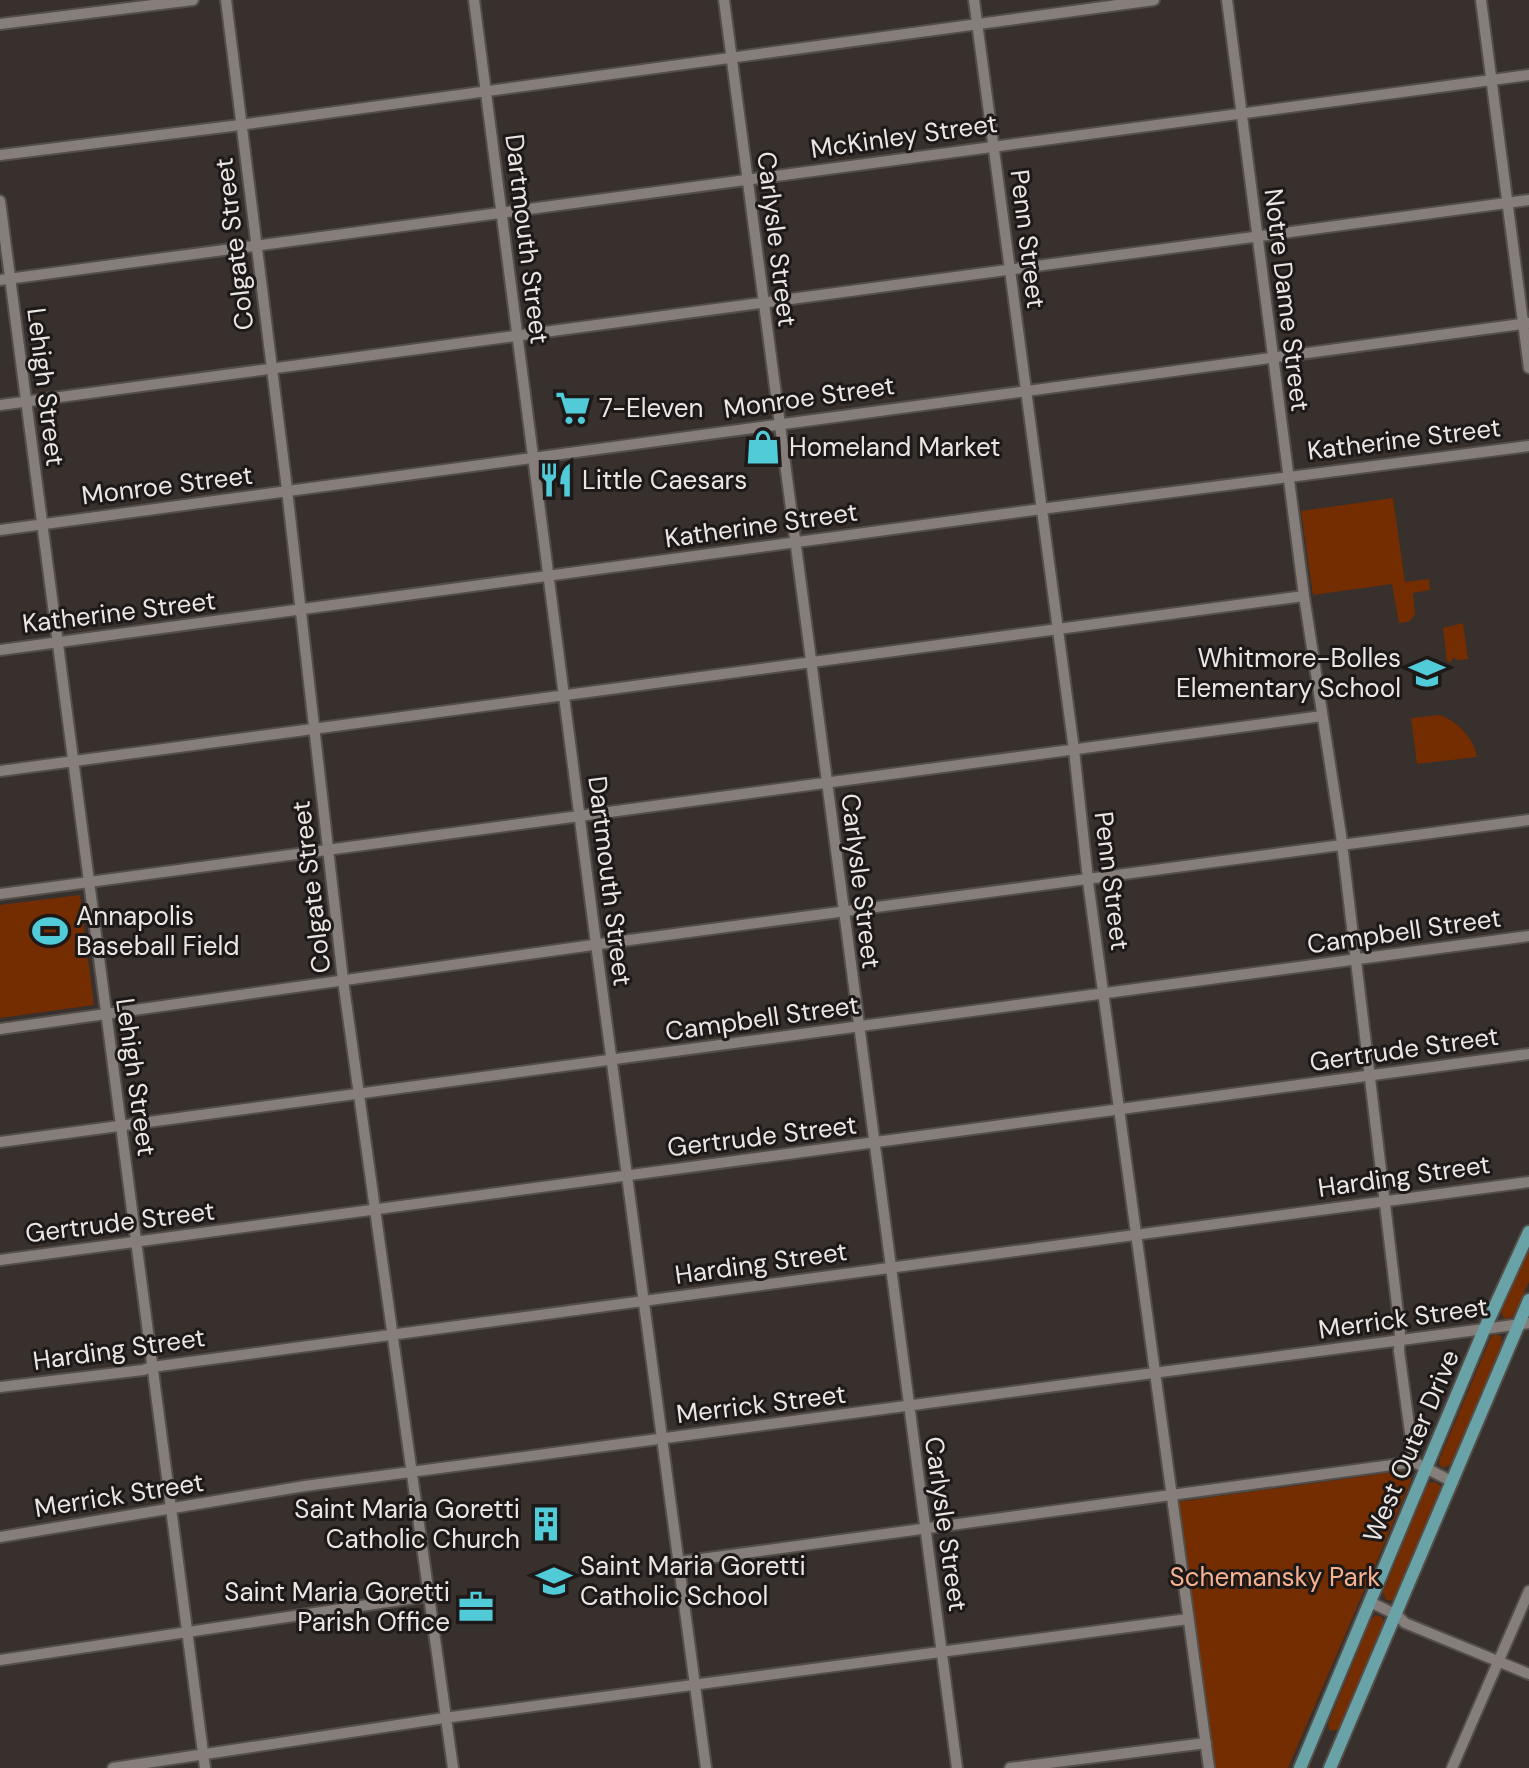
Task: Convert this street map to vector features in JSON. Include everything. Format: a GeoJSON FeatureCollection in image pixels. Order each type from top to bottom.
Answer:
{"type":"FeatureCollection","features":[{"type":"Feature","properties":{"kind":"main road","name":"West Outer Drive"},"geometry":{"type":"LineString","coordinates":[[1300,1768],[1370,1602],[1420,1465],[1529,1232]]}},
{"type":"Feature","properties":{"kind":"main road","name":"West Outer Drive"},"geometry":{"type":"LineString","coordinates":[[1330,1768],[1524,1324],[1529,1300]]}},
{"type":"Feature","properties":{"kind":"main road"},"geometry":{"type":"LineString","coordinates":[[1315,1732],[1341,1743]]}},
{"type":"Feature","properties":{"kind":"street"},"geometry":{"type":"LineString","coordinates":[[0,24],[193,0]]}},
{"type":"Feature","properties":{"kind":"street","name":"Colgate Street"},"geometry":{"type":"LineString","coordinates":[[226,0],[343,980],[453,1768]]}},
{"type":"Feature","properties":{"kind":"street","name":"Dartmouth Street"},"geometry":{"type":"LineString","coordinates":[[474,0],[706,1768]]}},
{"type":"Feature","properties":{"kind":"street","name":"Carlysle Street"},"geometry":{"type":"LineString","coordinates":[[724,0],[957,1768]]}},
{"type":"Feature","properties":{"kind":"street","name":"Penn Street"},"geometry":{"type":"LineString","coordinates":[[974,0],[1074,750],[1088,878],[1209,1768]]}},
{"type":"Feature","properties":{"kind":"street"},"geometry":{"type":"LineString","coordinates":[[0,155],[242,125],[485,89],[1154,0]]}},
{"type":"Feature","properties":{"kind":"street","name":"Notre Dame Street"},"geometry":{"type":"LineString","coordinates":[[1227,0],[1304,596],[1342,845],[1399,1341],[1420,1465]]}},
{"type":"Feature","properties":{"kind":"street"},"geometry":{"type":"LineString","coordinates":[[1481,0],[1526,324],[1529,368]]}},
{"type":"Feature","properties":{"kind":"street","name":"McKinley Street"},"geometry":{"type":"LineString","coordinates":[[5,280],[1529,75]]}},
{"type":"Feature","properties":{"kind":"street"},"geometry":{"type":"LineString","coordinates":[[0,405],[1529,200]]}},
{"type":"Feature","properties":{"kind":"street","name":"Lehigh Street"},"geometry":{"type":"LineString","coordinates":[[0,201],[5,280],[26,401],[205,1768]]}},
{"type":"Feature","properties":{"kind":"street","name":"Monroe Street"},"geometry":{"type":"LineString","coordinates":[[0,530],[1526,324]]}},
{"type":"Feature","properties":{"kind":"street","name":"Katherine Street"},"geometry":{"type":"LineString","coordinates":[[0,650],[1529,446]]}},
{"type":"Feature","properties":{"kind":"street"},"geometry":{"type":"LineString","coordinates":[[0,771],[1304,596]]}},
{"type":"Feature","properties":{"kind":"street"},"geometry":{"type":"LineString","coordinates":[[0,894],[1322,716]]}},
{"type":"Feature","properties":{"kind":"street"},"geometry":{"type":"LineString","coordinates":[[0,1029],[596,945],[1529,820]]}},
{"type":"Feature","properties":{"kind":"street","name":"Campbell Street"},"geometry":{"type":"LineString","coordinates":[[0,1142],[1529,936]]}},
{"type":"Feature","properties":{"kind":"street","name":"Gertrude Street"},"geometry":{"type":"LineString","coordinates":[[0,1260],[1529,1054]]}},
{"type":"Feature","properties":{"kind":"street","name":"Harding Street"},"geometry":{"type":"LineString","coordinates":[[0,1387],[1529,1182]]}},
{"type":"Feature","properties":{"kind":"street","name":"Merrick Street"},"geometry":{"type":"LineString","coordinates":[[0,1537],[305,1486],[1524,1324]]}},
{"type":"Feature","properties":{"kind":"street"},"geometry":{"type":"LineString","coordinates":[[679,1562],[1420,1465],[1453,1482]]}},
{"type":"Feature","properties":{"kind":"street"},"geometry":{"type":"LineString","coordinates":[[1452,1768],[1529,1591]]}},
{"type":"Feature","properties":{"kind":"street"},"geometry":{"type":"LineString","coordinates":[[0,1660],[428,1596]]}},
{"type":"Feature","properties":{"kind":"street"},"geometry":{"type":"LineString","coordinates":[[1370,1602],[1397,1615],[1405,1623],[1529,1674]]}},
{"type":"Feature","properties":{"kind":"street"},"geometry":{"type":"LineString","coordinates":[[113,1768],[444,1718],[1188,1619]]}},
{"type":"Feature","properties":{"kind":"street"},"geometry":{"type":"LineString","coordinates":[[1010,1768],[1206,1743]]}},
{"type":"Feature","properties":{"kind":"green space"},"geometry":{"type":"Polygon","coordinates":[[[1393,498],[1405,582],[1429,579],[1430,590],[1413,593],[1415,615],[1408,622],[1399,623],[1392,584],[1313,595],[1301,511],[1393,498]]]}},
{"type":"Feature","properties":{"kind":"green space"},"geometry":{"type":"Polygon","coordinates":[[[1463,623],[1468,659],[1452,658],[1447,662],[1443,628],[1463,623]]]}},
{"type":"Feature","properties":{"kind":"green space"},"geometry":{"type":"Polygon","coordinates":[[[1440,715],[1464,732],[1477,757],[1417,764],[1411,718],[1440,715]]]}},
{"type":"Feature","properties":{"kind":"green space"},"geometry":{"type":"Polygon","coordinates":[[[80,895],[94,1005],[0,1018],[0,905],[80,895]]]}},
{"type":"Feature","properties":{"kind":"green space"},"geometry":{"type":"Polygon","coordinates":[[[1529,1248],[1529,1282],[1513,1317],[1504,1319],[1501,1311],[1529,1248]]]}},
{"type":"Feature","properties":{"kind":"green space"},"geometry":{"type":"Polygon","coordinates":[[[1496,1334],[1501,1336],[1502,1345],[1452,1464],[1443,1468],[1439,1464],[1440,1458],[1491,1337],[1496,1334]]]}},
{"type":"Feature","properties":{"kind":"green space","name":"Schemansky Park"},"geometry":{"type":"Polygon","coordinates":[[[1401,1471],[1411,1474],[1411,1481],[1288,1768],[1214,1768],[1177,1502],[1401,1471]]]}},
{"type":"Feature","properties":{"kind":"green space"},"geometry":{"type":"Polygon","coordinates":[[[1435,1482],[1441,1486],[1440,1491],[1395,1598],[1393,1601],[1386,1600],[1383,1592],[1428,1483],[1435,1482]]]}},
{"type":"Feature","properties":{"kind":"green space"},"geometry":{"type":"Polygon","coordinates":[[[1376,1615],[1382,1617],[1384,1624],[1339,1729],[1330,1731],[1328,1724],[1371,1619],[1376,1615]]]}},
{"type":"Feature","properties":{"kind":"place","name":"7-Eleven"},"geometry":{"type":"Point","coordinates":[573,408]}},
{"type":"Feature","properties":{"kind":"place","name":"Homeland Market"},"geometry":{"type":"Point","coordinates":[763,447]}},
{"type":"Feature","properties":{"kind":"place","name":"Little Caesars"},"geometry":{"type":"Point","coordinates":[556,480]}},
{"type":"Feature","properties":{"kind":"place","name":"Whitmore-Bolles Elementary School"},"geometry":{"type":"Point","coordinates":[1427,673]}},
{"type":"Feature","properties":{"kind":"place","name":"Annapolis Baseball Field"},"geometry":{"type":"Point","coordinates":[50,931]}},
{"type":"Feature","properties":{"kind":"place","name":"Saint Maria Goretti Catholic Church"},"geometry":{"type":"Point","coordinates":[546,1524]}},
{"type":"Feature","properties":{"kind":"place","name":"Saint Maria Goretti Catholic School"},"geometry":{"type":"Point","coordinates":[554,1581]}},
{"type":"Feature","properties":{"kind":"place","name":"Saint Maria Goretti Parish Office"},"geometry":{"type":"Point","coordinates":[476,1607]}}]}
